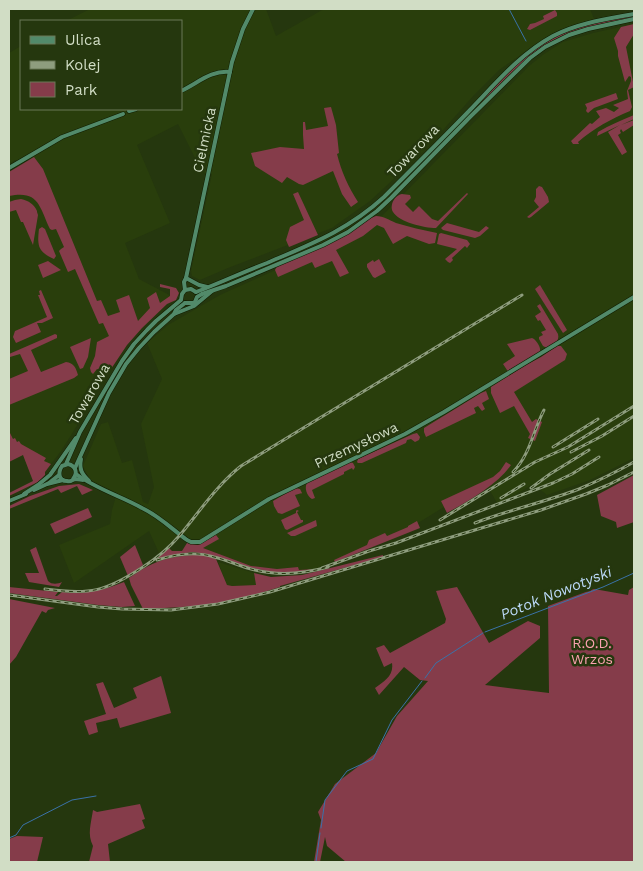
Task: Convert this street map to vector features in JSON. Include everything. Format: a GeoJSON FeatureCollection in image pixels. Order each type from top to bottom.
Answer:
{"type":"FeatureCollection","features":[{"type":"Feature","properties":{"kind":"street","name":"Cielmicka"},"geometry":{"type":"LineString","coordinates":[[187,290],[184,282],[230,72],[238,42],[253,9]]}},
{"type":"Feature","properties":{"kind":"street","name":"Towarowa"},"geometry":{"type":"LineString","coordinates":[[196,292],[234,283],[323,245],[358,226],[391,198],[517,61],[530,51],[546,40],[579,26],[634,14]]}},
{"type":"Feature","properties":{"kind":"street","name":"Towarowa"},"geometry":{"type":"LineString","coordinates":[[469,115],[521,65],[545,47],[562,38],[582,31],[634,19]]}},
{"type":"Feature","properties":{"kind":"street"},"geometry":{"type":"LineString","coordinates":[[182,90],[210,75],[221,71],[230,72]]}},
{"type":"Feature","properties":{"kind":"street"},"geometry":{"type":"LineString","coordinates":[[9,168],[62,137],[123,114]]}},
{"type":"Feature","properties":{"kind":"street"},"geometry":{"type":"LineString","coordinates":[[186,278],[210,289]]}},
{"type":"Feature","properties":{"kind":"street"},"geometry":{"type":"LineString","coordinates":[[193,289],[196,292],[197,297],[193,303],[186,303],[182,298],[182,294],[187,290],[193,289]]}},
{"type":"Feature","properties":{"kind":"street","name":"Towarowa"},"geometry":{"type":"LineString","coordinates":[[197,297],[210,289]]}},
{"type":"Feature","properties":{"kind":"street","name":"Towarowa"},"geometry":{"type":"LineString","coordinates":[[174,314],[194,306],[210,289]]}},
{"type":"Feature","properties":{"kind":"street","name":"Przemysłowa"},"geometry":{"type":"LineString","coordinates":[[76,474],[153,514],[187,540],[200,542],[269,499],[411,431],[634,297]]}},
{"type":"Feature","properties":{"kind":"street","name":"Towarowa"},"geometry":{"type":"LineString","coordinates":[[66,464],[80,432],[114,373],[134,344],[182,298]]}},
{"type":"Feature","properties":{"kind":"street","name":"Towarowa"},"geometry":{"type":"LineString","coordinates":[[75,468],[109,393],[119,376],[154,332],[176,310],[186,303]]}},
{"type":"Feature","properties":{"kind":"street"},"geometry":{"type":"LineString","coordinates":[[24,494],[50,475],[80,432]]}},
{"type":"Feature","properties":{"kind":"street"},"geometry":{"type":"LineString","coordinates":[[81,455],[81,471],[92,484]]}},
{"type":"Feature","properties":{"kind":"street"},"geometry":{"type":"LineString","coordinates":[[9,501],[47,484],[73,479],[76,474],[75,468],[70,464],[66,464],[60,468],[59,475],[47,484]]}},
{"type":"Feature","properties":{"kind":"street"},"geometry":{"type":"LineString","coordinates":[[59,475],[63,480]]}},
{"type":"Feature","properties":{"kind":"street","name":"Przemysłowa"},"geometry":{"type":"LineString","coordinates":[[73,479],[85,480]]}},
{"type":"Feature","properties":{"kind":"shaded area"},"geometry":{"type":"Polygon","coordinates":[[[90,9],[266,9],[276,36],[324,9],[590,9],[594,19],[560,30],[499,70],[427,148],[370,201],[332,228],[200,280],[192,276],[191,271],[212,174],[202,172],[178,124],[137,145],[170,223],[125,243],[139,279],[175,298],[151,310],[116,349],[99,378],[78,424],[61,451],[51,464],[44,462],[30,473],[23,455],[9,462],[9,180],[31,160],[15,160],[9,164],[9,53],[20,47],[20,110],[182,110],[182,20],[68,20],[90,9]]]}},
{"type":"Feature","properties":{"kind":"shaded area"},"geometry":{"type":"Polygon","coordinates":[[[634,24],[634,458],[590,480],[547,495],[533,484],[497,503],[488,487],[444,507],[418,523],[315,569],[299,570],[298,567],[277,569],[251,566],[203,548],[215,535],[198,545],[181,533],[159,553],[149,531],[74,583],[59,545],[110,524],[117,493],[90,480],[83,466],[101,424],[108,422],[122,463],[132,460],[143,502],[148,504],[154,487],[141,424],[162,379],[147,343],[168,325],[220,295],[340,241],[380,218],[529,66],[544,54],[563,42],[634,24]]]}},
{"type":"Feature","properties":{"kind":"shaded area"},"geometry":{"type":"Polygon","coordinates":[[[218,562],[254,573],[256,585],[227,585],[218,562]]]}},
{"type":"Feature","properties":{"kind":"green space"},"geometry":{"type":"Polygon","coordinates":[[[555,10],[557,16],[530,30],[527,29],[530,24],[544,19],[543,16],[555,10]]]}},
{"type":"Feature","properties":{"kind":"green space"},"geometry":{"type":"Polygon","coordinates":[[[634,15],[634,17],[571,32],[556,39],[518,66],[474,111],[520,61],[544,43],[583,26],[634,15]]]}},
{"type":"Feature","properties":{"kind":"green space"},"geometry":{"type":"Polygon","coordinates":[[[634,24],[634,34],[626,47],[634,87],[628,90],[632,107],[630,111],[596,128],[578,142],[579,144],[573,144],[571,141],[590,123],[592,124],[600,117],[596,111],[606,108],[614,112],[619,108],[613,105],[628,99],[627,91],[631,77],[629,76],[625,82],[614,38],[621,27],[634,24]]]}},
{"type":"Feature","properties":{"kind":"green space"},"geometry":{"type":"Polygon","coordinates":[[[616,93],[618,99],[594,108],[588,113],[586,111],[585,104],[616,93]]]}},
{"type":"Feature","properties":{"kind":"green space"},"geometry":{"type":"Polygon","coordinates":[[[331,107],[336,125],[339,153],[337,154],[351,191],[358,202],[351,207],[342,194],[333,171],[303,185],[287,177],[282,183],[255,166],[251,153],[280,147],[304,149],[303,122],[305,122],[306,130],[328,126],[324,108],[331,107]]]}},
{"type":"Feature","properties":{"kind":"green space"},"geometry":{"type":"Polygon","coordinates":[[[634,115],[634,119],[621,125],[634,120],[634,125],[623,132],[621,129],[621,133],[618,135],[627,152],[622,155],[608,132],[620,125],[597,136],[598,132],[634,115]]]}},
{"type":"Feature","properties":{"kind":"green space"},"geometry":{"type":"Polygon","coordinates":[[[34,157],[43,169],[97,301],[101,300],[108,316],[120,312],[116,300],[129,295],[138,321],[150,308],[147,298],[156,292],[160,303],[170,296],[170,289],[160,287],[160,284],[176,288],[179,293],[176,300],[167,304],[142,328],[127,345],[107,375],[101,379],[98,375],[100,370],[97,369],[93,374],[90,368],[95,356],[97,342],[109,336],[103,323],[99,324],[75,269],[68,272],[59,251],[64,247],[56,229],[50,229],[40,207],[32,198],[27,195],[9,196],[9,172],[34,157]]]}},
{"type":"Feature","properties":{"kind":"green space"},"geometry":{"type":"Polygon","coordinates":[[[539,186],[542,187],[549,202],[529,218],[527,217],[539,207],[534,201],[536,189],[539,186]]]}},
{"type":"Feature","properties":{"kind":"green space"},"geometry":{"type":"Polygon","coordinates":[[[298,192],[318,235],[289,247],[286,240],[290,227],[304,220],[293,194],[298,192]]]}},
{"type":"Feature","properties":{"kind":"green space"},"geometry":{"type":"Polygon","coordinates":[[[467,193],[436,228],[419,226],[401,219],[396,216],[392,209],[392,203],[397,196],[402,194],[410,195],[411,198],[405,204],[413,212],[419,206],[432,219],[438,221],[467,193]]]}},
{"type":"Feature","properties":{"kind":"green space"},"geometry":{"type":"Polygon","coordinates":[[[21,199],[31,203],[37,211],[33,245],[16,210],[9,212],[9,202],[21,199]]]}},
{"type":"Feature","properties":{"kind":"green space"},"geometry":{"type":"Polygon","coordinates":[[[376,216],[437,233],[435,243],[429,244],[407,236],[393,244],[384,228],[377,225],[363,236],[336,250],[349,273],[340,277],[332,261],[315,268],[312,262],[278,277],[275,270],[277,266],[324,246],[376,216]]]}},
{"type":"Feature","properties":{"kind":"green space"},"geometry":{"type":"Polygon","coordinates":[[[447,223],[479,232],[486,226],[489,228],[475,238],[443,230],[441,228],[447,223]]]}},
{"type":"Feature","properties":{"kind":"green space"},"geometry":{"type":"Polygon","coordinates":[[[42,227],[45,229],[56,256],[54,259],[45,254],[40,248],[38,240],[39,229],[42,227]]]}},
{"type":"Feature","properties":{"kind":"green space"},"geometry":{"type":"Polygon","coordinates":[[[439,234],[467,240],[470,244],[452,258],[453,260],[450,263],[445,259],[457,249],[437,244],[439,234]]]}},
{"type":"Feature","properties":{"kind":"green space"},"geometry":{"type":"Polygon","coordinates":[[[379,259],[386,272],[375,278],[367,264],[379,259]]]}},
{"type":"Feature","properties":{"kind":"green space"},"geometry":{"type":"Polygon","coordinates":[[[48,261],[61,270],[43,278],[38,265],[48,261]]]}},
{"type":"Feature","properties":{"kind":"green space"},"geometry":{"type":"Polygon","coordinates":[[[540,285],[567,330],[563,333],[535,289],[540,285]]]}},
{"type":"Feature","properties":{"kind":"green space"},"geometry":{"type":"Polygon","coordinates":[[[41,290],[53,318],[37,323],[41,332],[16,343],[13,337],[15,331],[47,317],[38,295],[40,295],[39,291],[41,290]]]}},
{"type":"Feature","properties":{"kind":"green space"},"geometry":{"type":"Polygon","coordinates":[[[540,304],[558,334],[557,341],[547,348],[543,346],[539,339],[543,335],[541,332],[546,330],[535,316],[541,312],[537,306],[540,304]]]}},
{"type":"Feature","properties":{"kind":"green space"},"geometry":{"type":"Polygon","coordinates":[[[55,334],[57,338],[31,350],[41,372],[66,362],[74,366],[78,375],[9,405],[9,379],[28,371],[20,354],[10,357],[9,354],[55,334]]]}},
{"type":"Feature","properties":{"kind":"green space"},"geometry":{"type":"Polygon","coordinates":[[[91,338],[88,357],[83,368],[80,369],[70,347],[91,338]]]}},
{"type":"Feature","properties":{"kind":"green space"},"geometry":{"type":"Polygon","coordinates":[[[532,338],[539,345],[540,352],[508,371],[503,364],[515,356],[507,344],[532,338]]]}},
{"type":"Feature","properties":{"kind":"green space"},"geometry":{"type":"Polygon","coordinates":[[[557,346],[561,346],[567,354],[565,360],[514,392],[532,422],[536,419],[542,422],[535,441],[528,438],[530,434],[514,406],[500,413],[491,393],[491,387],[557,346]]]}},
{"type":"Feature","properties":{"kind":"green space"},"geometry":{"type":"Polygon","coordinates":[[[486,391],[489,399],[482,403],[485,409],[482,411],[478,406],[474,408],[476,413],[426,437],[424,428],[486,391]]]}},
{"type":"Feature","properties":{"kind":"green space"},"geometry":{"type":"Polygon","coordinates":[[[9,433],[17,442],[19,441],[46,458],[44,461],[51,464],[45,475],[38,482],[9,496],[9,493],[33,481],[23,455],[9,462],[9,433]]]}},
{"type":"Feature","properties":{"kind":"green space"},"geometry":{"type":"Polygon","coordinates":[[[417,433],[420,437],[415,442],[411,439],[407,440],[406,443],[362,463],[357,462],[358,459],[417,433]]]}},
{"type":"Feature","properties":{"kind":"green space"},"geometry":{"type":"Polygon","coordinates":[[[350,462],[355,467],[353,470],[352,468],[312,490],[315,498],[312,499],[309,496],[306,492],[307,483],[350,462]]]}},
{"type":"Feature","properties":{"kind":"green space"},"geometry":{"type":"Polygon","coordinates":[[[506,462],[511,465],[498,479],[482,492],[447,513],[441,501],[493,477],[506,462]]]}},
{"type":"Feature","properties":{"kind":"green space"},"geometry":{"type":"Polygon","coordinates":[[[634,475],[634,522],[617,528],[616,522],[601,516],[597,495],[634,475]]]}},
{"type":"Feature","properties":{"kind":"green space"},"geometry":{"type":"Polygon","coordinates":[[[79,484],[93,490],[82,495],[77,486],[61,493],[58,489],[9,509],[9,506],[30,496],[59,486],[79,484]]]}},
{"type":"Feature","properties":{"kind":"green space"},"geometry":{"type":"Polygon","coordinates":[[[295,488],[300,489],[302,493],[295,495],[300,506],[282,514],[278,513],[273,501],[295,488]]]}},
{"type":"Feature","properties":{"kind":"green space"},"geometry":{"type":"Polygon","coordinates":[[[88,508],[92,517],[55,534],[50,524],[88,508]]]}},
{"type":"Feature","properties":{"kind":"green space"},"geometry":{"type":"Polygon","coordinates":[[[297,510],[303,522],[287,530],[285,529],[281,520],[296,513],[297,510]]]}},
{"type":"Feature","properties":{"kind":"green space"},"geometry":{"type":"Polygon","coordinates":[[[316,520],[317,526],[295,536],[287,533],[316,520]]]}},
{"type":"Feature","properties":{"kind":"green space"},"geometry":{"type":"Polygon","coordinates":[[[417,521],[420,528],[335,562],[334,560],[367,545],[369,540],[385,533],[387,536],[417,521]]]}},
{"type":"Feature","properties":{"kind":"green space"},"geometry":{"type":"Polygon","coordinates":[[[216,535],[219,539],[203,548],[251,566],[277,569],[298,567],[299,570],[315,569],[293,573],[276,573],[248,567],[207,554],[192,552],[155,560],[169,548],[172,551],[182,551],[187,543],[198,545],[216,535]]]}},
{"type":"Feature","properties":{"kind":"green space"},"geometry":{"type":"Polygon","coordinates":[[[135,545],[143,565],[128,576],[120,557],[135,545]]]}},
{"type":"Feature","properties":{"kind":"green space"},"geometry":{"type":"Polygon","coordinates":[[[36,547],[48,581],[55,584],[62,582],[59,587],[29,582],[25,573],[39,573],[30,550],[36,547]]]}},
{"type":"Feature","properties":{"kind":"green space"},"geometry":{"type":"Polygon","coordinates":[[[192,555],[204,555],[216,559],[227,585],[232,586],[256,585],[254,573],[271,577],[302,575],[383,555],[383,557],[229,601],[195,606],[143,609],[129,578],[159,561],[192,555]]]}},
{"type":"Feature","properties":{"kind":"green space"},"geometry":{"type":"Polygon","coordinates":[[[124,582],[135,606],[98,605],[9,593],[9,587],[58,592],[55,596],[57,596],[62,592],[79,593],[94,591],[124,582]]]}},
{"type":"Feature","properties":{"kind":"green space","name":"R.O.D. Wrzos"},"geometry":{"type":"Polygon","coordinates":[[[457,587],[489,643],[528,621],[540,626],[540,638],[485,685],[549,693],[548,606],[594,589],[628,595],[629,590],[634,587],[634,862],[346,862],[327,846],[325,837],[320,862],[314,862],[321,820],[318,812],[335,784],[376,753],[397,716],[428,681],[420,680],[404,667],[379,695],[375,688],[390,675],[392,663],[384,667],[376,648],[384,645],[390,653],[445,623],[446,619],[436,591],[457,587]]]}},
{"type":"Feature","properties":{"kind":"green space"},"geometry":{"type":"Polygon","coordinates":[[[9,599],[55,608],[48,610],[46,613],[42,611],[16,657],[9,665],[10,617],[9,599]]]}},
{"type":"Feature","properties":{"kind":"green space"},"geometry":{"type":"Polygon","coordinates":[[[161,676],[171,713],[120,728],[117,718],[96,723],[98,732],[89,735],[84,721],[106,714],[96,684],[103,682],[114,708],[137,698],[133,688],[161,676]]]}},
{"type":"Feature","properties":{"kind":"green space"},"geometry":{"type":"Polygon","coordinates":[[[140,804],[145,819],[142,820],[145,828],[108,844],[110,862],[89,862],[93,846],[90,833],[93,810],[97,812],[140,804]]]}},
{"type":"Feature","properties":{"kind":"green space"},"geometry":{"type":"Polygon","coordinates":[[[17,836],[43,837],[37,862],[9,862],[9,839],[17,836]]]}},
{"type":"Feature","properties":{"kind":"waterway"},"geometry":{"type":"LineString","coordinates":[[509,9],[526,41]]}},
{"type":"Feature","properties":{"kind":"waterway","name":"Potok Nowotyski"},"geometry":{"type":"LineString","coordinates":[[485,632],[603,587],[634,573]]}},
{"type":"Feature","properties":{"kind":"waterway"},"geometry":{"type":"LineString","coordinates":[[425,678],[436,663],[483,633]]}},
{"type":"Feature","properties":{"kind":"waterway"},"geometry":{"type":"LineString","coordinates":[[321,828],[325,800],[347,771],[373,759],[392,720],[422,681]]}},
{"type":"Feature","properties":{"kind":"waterway"},"geometry":{"type":"LineString","coordinates":[[9,838],[16,835],[23,825],[72,800],[96,796]]}},
{"type":"Feature","properties":{"kind":"waterway"},"geometry":{"type":"LineString","coordinates":[[316,862],[320,833]]}},
{"type":"Feature","properties":{"kind":"railway"},"geometry":{"type":"LineString","coordinates":[[45,589],[74,592],[97,590],[130,575],[153,560],[172,544],[216,490],[241,466],[522,295]]}},
{"type":"Feature","properties":{"kind":"railway"},"geometry":{"type":"LineString","coordinates":[[440,520],[535,462],[568,447],[634,406]]}},
{"type":"Feature","properties":{"kind":"railway"},"geometry":{"type":"LineString","coordinates":[[513,472],[523,458],[544,410]]}},
{"type":"Feature","properties":{"kind":"railway"},"geometry":{"type":"LineString","coordinates":[[571,452],[634,416]]}},
{"type":"Feature","properties":{"kind":"railway"},"geometry":{"type":"LineString","coordinates":[[553,447],[598,419]]}},
{"type":"Feature","properties":{"kind":"railway"},"geometry":{"type":"LineString","coordinates":[[531,488],[589,450]]}},
{"type":"Feature","properties":{"kind":"railway"},"geometry":{"type":"LineString","coordinates":[[322,568],[396,543],[553,483],[572,474],[599,457]]}},
{"type":"Feature","properties":{"kind":"railway"},"geometry":{"type":"LineString","coordinates":[[475,523],[579,489],[634,462]]}},
{"type":"Feature","properties":{"kind":"railway"},"geometry":{"type":"LineString","coordinates":[[9,595],[122,609],[171,610],[218,604],[270,592],[541,510],[586,494],[634,472]]}},
{"type":"Feature","properties":{"kind":"railway"},"geometry":{"type":"LineString","coordinates":[[501,498],[524,484]]}},
{"type":"Feature","properties":{"kind":"railway"},"geometry":{"type":"LineString","coordinates":[[157,560],[178,555],[200,554],[255,570],[282,574],[301,573],[328,567]]}}]}
